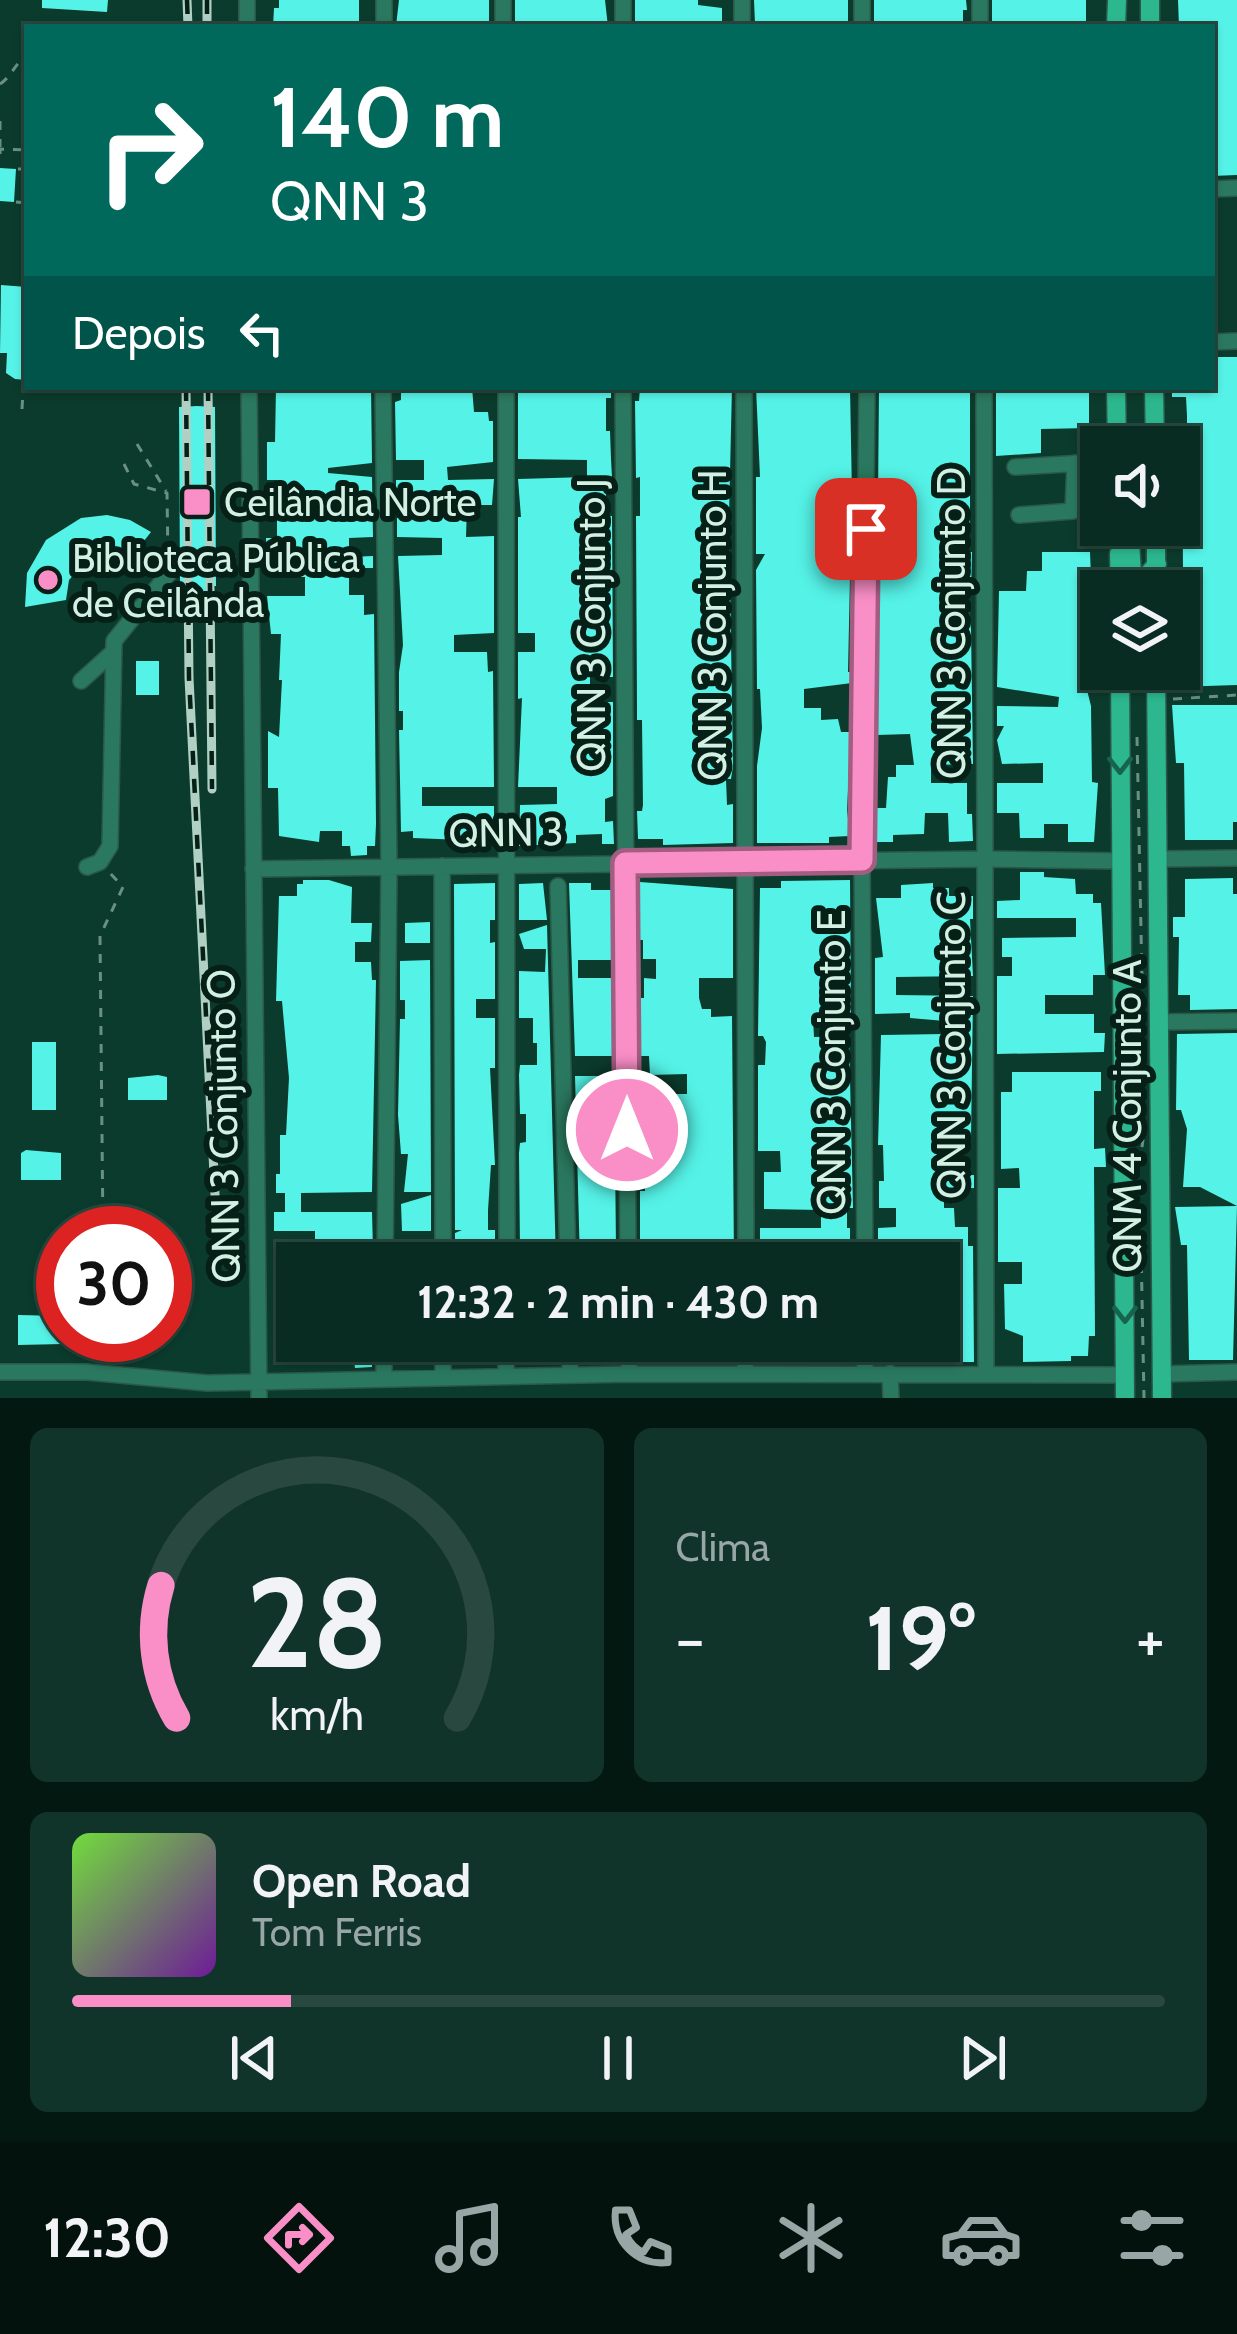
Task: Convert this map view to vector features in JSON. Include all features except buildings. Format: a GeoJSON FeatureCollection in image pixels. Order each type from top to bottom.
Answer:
{"type":"FeatureCollection","features":[{"type":"Feature","properties":{"kind":"main road"},"geometry":{"type":"LineString","coordinates":[[1116,390],[1118,426]]}},
{"type":"Feature","properties":{"kind":"main road"},"geometry":{"type":"LineString","coordinates":[[1154,390],[1155,426]]}},
{"type":"Feature","properties":{"kind":"main road"},"geometry":{"type":"LineString","coordinates":[[1130,546],[1132,575],[1145,578],[1157,564]]}},
{"type":"Feature","properties":{"kind":"main road"},"geometry":{"type":"LineString","coordinates":[[1157,546],[1157,570]]}},
{"type":"Feature","properties":{"kind":"main road"},"geometry":{"type":"LineString","coordinates":[[1120,690],[1120,861],[1142,1149],[1125,1398]]}},
{"type":"Feature","properties":{"kind":"main road"},"geometry":{"type":"LineString","coordinates":[[1147,736],[1148,690]]}},
{"type":"Feature","properties":{"kind":"main road"},"geometry":{"type":"LineString","coordinates":[[1147,736],[1155,690]]}},
{"type":"Feature","properties":{"kind":"main road","name":"QNM 4 Conjunto A"},"geometry":{"type":"LineString","coordinates":[[1147,736],[1158,859],[1160,1022],[1142,1149],[1162,1290],[1162,1398]]}},
{"type":"Feature","properties":{"kind":"main road"},"geometry":{"type":"LineString","coordinates":[[1133,987],[1134,1126],[1152,1162],[1150,1237],[1162,1290]]}},
{"type":"Feature","properties":{"kind":"street","name":"QNN 3 Conjunto O"},"geometry":{"type":"LineString","coordinates":[[249,390],[259,1390]]}},
{"type":"Feature","properties":{"kind":"street"},"geometry":{"type":"LineString","coordinates":[[383,390],[388,866],[385,1242]]}},
{"type":"Feature","properties":{"kind":"street"},"geometry":{"type":"LineString","coordinates":[[506,390],[507,1242]]}},
{"type":"Feature","properties":{"kind":"street","name":"QNN 3 Conjunto J"},"geometry":{"type":"LineString","coordinates":[[623,390],[628,1242]]}},
{"type":"Feature","properties":{"kind":"street","name":"QNN 3 Conjunto H"},"geometry":{"type":"LineString","coordinates":[[744,390],[746,1242]]}},
{"type":"Feature","properties":{"kind":"street","name":"QNN 3 Conjunto E"},"geometry":{"type":"LineString","coordinates":[[865,1242],[862,860],[867,390]]}},
{"type":"Feature","properties":{"kind":"street","name":"QNN 3 Conjunto D"},"geometry":{"type":"LineString","coordinates":[[983,859],[984,390]]}},
{"type":"Feature","properties":{"kind":"street"},"geometry":{"type":"LineString","coordinates":[[1019,515],[1073,512],[1075,463]]}},
{"type":"Feature","properties":{"kind":"street"},"geometry":{"type":"LineString","coordinates":[[1016,467],[1080,463]]}},
{"type":"Feature","properties":{"kind":"street"},"geometry":{"type":"LineString","coordinates":[[93,865],[110,846],[112,825],[114,641],[168,566]]}},
{"type":"Feature","properties":{"kind":"street"},"geometry":{"type":"LineString","coordinates":[[82,681],[112,653]]}},
{"type":"Feature","properties":{"kind":"street"},"geometry":{"type":"LineString","coordinates":[[1158,859],[1237,858]]}},
{"type":"Feature","properties":{"kind":"street","name":"QNN 3 Conjunto C"},"geometry":{"type":"LineString","coordinates":[[983,859],[986,1374]]}},
{"type":"Feature","properties":{"kind":"street","name":"QNN 3"},"geometry":{"type":"LineString","coordinates":[[253,869],[1120,861]]}},
{"type":"Feature","properties":{"kind":"street"},"geometry":{"type":"LineString","coordinates":[[442,866],[443,1242]]}},
{"type":"Feature","properties":{"kind":"street"},"geometry":{"type":"LineString","coordinates":[[558,886],[567,1242]]}},
{"type":"Feature","properties":{"kind":"street"},"geometry":{"type":"LineString","coordinates":[[1160,1022],[1237,1022]]}},
{"type":"Feature","properties":{"kind":"street"},"geometry":{"type":"LineString","coordinates":[[384,1362],[384,1377]]}},
{"type":"Feature","properties":{"kind":"street"},"geometry":{"type":"LineString","coordinates":[[443,1362],[443,1377]]}},
{"type":"Feature","properties":{"kind":"street"},"geometry":{"type":"LineString","coordinates":[[506,1362],[506,1376]]}},
{"type":"Feature","properties":{"kind":"street"},"geometry":{"type":"LineString","coordinates":[[571,1362],[571,1375]]}},
{"type":"Feature","properties":{"kind":"street"},"geometry":{"type":"LineString","coordinates":[[629,1362],[629,1374]]}},
{"type":"Feature","properties":{"kind":"street"},"geometry":{"type":"LineString","coordinates":[[746,1362],[746,1374]]}},
{"type":"Feature","properties":{"kind":"street"},"geometry":{"type":"LineString","coordinates":[[865,1362],[865,1373]]}},
{"type":"Feature","properties":{"kind":"street"},"geometry":{"type":"LineString","coordinates":[[0,1372],[108,1374],[259,1390],[384,1377],[1125,1375]]}},
{"type":"Feature","properties":{"kind":"street"},"geometry":{"type":"LineString","coordinates":[[1162,1374],[1237,1372]]}},
{"type":"Feature","properties":{"kind":"street"},"geometry":{"type":"LineString","coordinates":[[890,1373],[891,1398]]}},
{"type":"Feature","properties":{"kind":"street"},"geometry":{"type":"LineString","coordinates":[[412,1377],[412,1398]]}},
{"type":"Feature","properties":{"kind":"path"},"geometry":{"type":"LineString","coordinates":[[0,84],[24,58]]}},
{"type":"Feature","properties":{"kind":"path"},"geometry":{"type":"LineString","coordinates":[[0,122],[0,152]]}},
{"type":"Feature","properties":{"kind":"path"},"geometry":{"type":"LineString","coordinates":[[18,169],[24,169]]}},
{"type":"Feature","properties":{"kind":"path"},"geometry":{"type":"LineString","coordinates":[[16,202],[24,203]]}},
{"type":"Feature","properties":{"kind":"path"},"geometry":{"type":"LineString","coordinates":[[22,392],[22,409]]}},
{"type":"Feature","properties":{"kind":"path"},"geometry":{"type":"LineString","coordinates":[[137,444],[167,493],[168,566]]}},
{"type":"Feature","properties":{"kind":"path"},"geometry":{"type":"LineString","coordinates":[[124,464],[134,484],[167,493]]}},
{"type":"Feature","properties":{"kind":"path"},"geometry":{"type":"LineString","coordinates":[[216,557],[250,557]]}},
{"type":"Feature","properties":{"kind":"path"},"geometry":{"type":"LineString","coordinates":[[168,566],[180,558]]}},
{"type":"Feature","properties":{"kind":"path"},"geometry":{"type":"LineString","coordinates":[[1156,700],[1237,695]]}},
{"type":"Feature","properties":{"kind":"path"},"geometry":{"type":"LineString","coordinates":[[1133,987],[1147,736]]}},
{"type":"Feature","properties":{"kind":"path"},"geometry":{"type":"LineString","coordinates":[[93,865],[123,887],[100,936],[104,1206]]}},
{"type":"Feature","properties":{"kind":"path"},"geometry":{"type":"LineString","coordinates":[[1140,1233],[1144,1398]]}},
{"type":"Feature","properties":{"kind":"path"},"geometry":{"type":"LineString","coordinates":[[107,1362],[108,1374]]}},
{"type":"Feature","properties":{"kind":"railway"},"geometry":{"type":"LineString","coordinates":[[187,0],[188,24]]}},
{"type":"Feature","properties":{"kind":"railway"},"geometry":{"type":"LineString","coordinates":[[207,0],[207,24]]}},
{"type":"Feature","properties":{"kind":"railway"},"geometry":{"type":"LineString","coordinates":[[186,390],[189,678],[216,1214]]}},
{"type":"Feature","properties":{"kind":"railway"},"geometry":{"type":"LineString","coordinates":[[208,390],[212,789]]}},
{"type":"Feature","properties":{"kind":"place","name":"Ceilândia Norte"},"geometry":{"type":"Point","coordinates":[197,502]}},
{"type":"Feature","properties":{"kind":"place","name":"Biblioteca Pública de Ceilânda"},"geometry":{"type":"Point","coordinates":[48,580]}},
{"type":"Feature","properties":{"kind":"route"},"geometry":{"type":"LineString","coordinates":[[627,1130],[625,863],[862,860],[866,529]]}}]}
